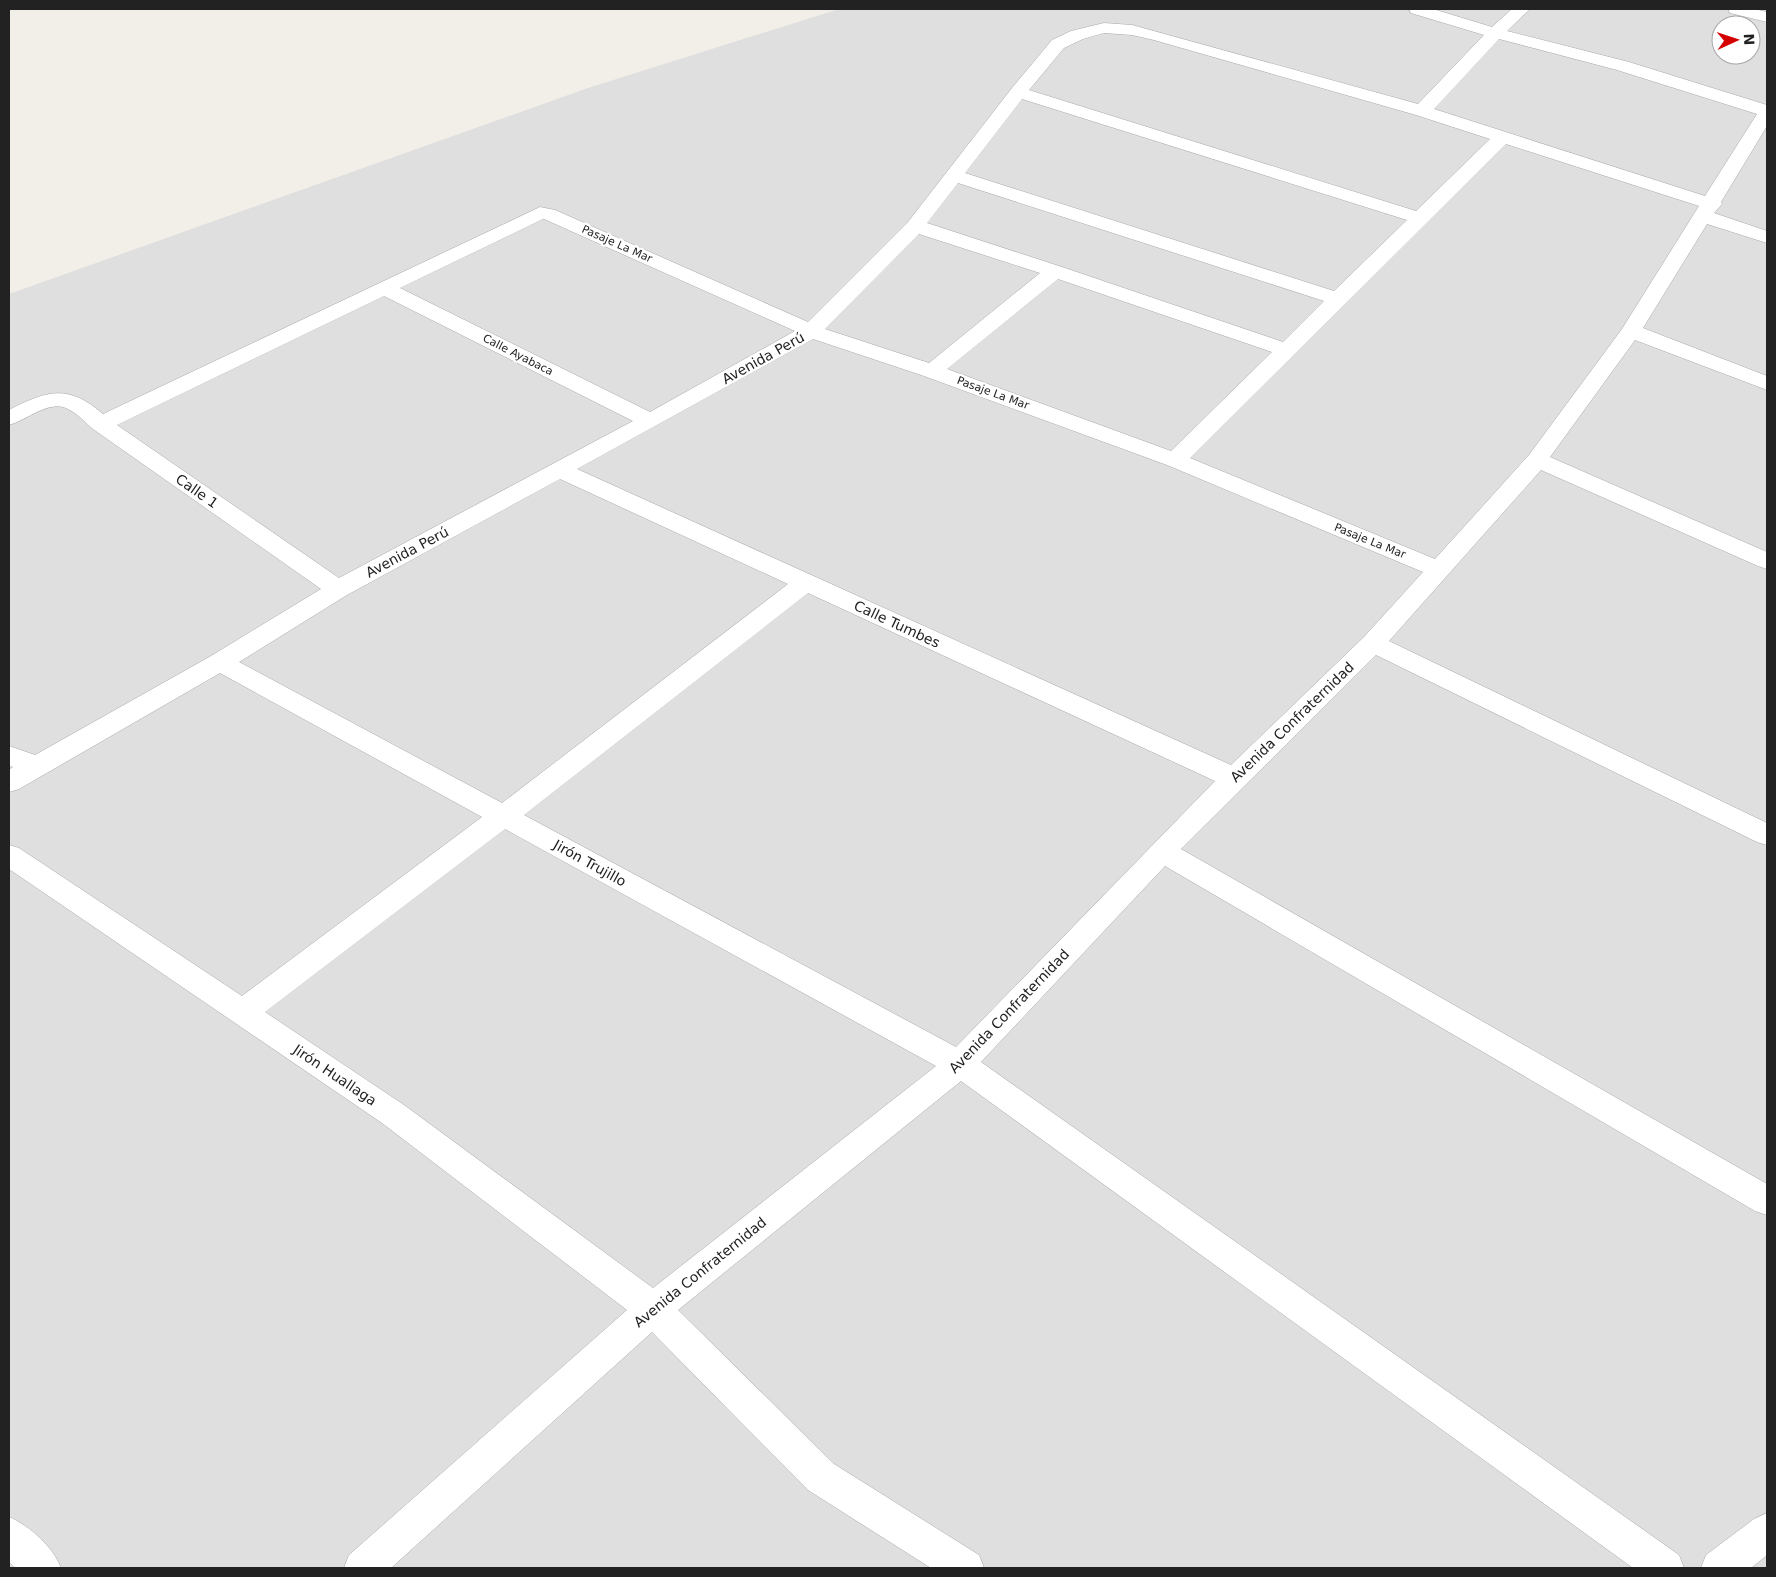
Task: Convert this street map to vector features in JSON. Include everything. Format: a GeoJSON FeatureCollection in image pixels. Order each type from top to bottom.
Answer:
{"type":"FeatureCollection","features":[{"type":"Feature","properties":{"kind":"street"},"geometry":{"type":"LineString","coordinates":[[1417,9],[1494,33],[1623,66],[1767,112]]}},
{"type":"Feature","properties":{"kind":"street"},"geometry":{"type":"LineString","coordinates":[[1422,111],[1494,33],[1522,9]]}},
{"type":"Feature","properties":{"kind":"street"},"geometry":{"type":"LineString","coordinates":[[1736,9],[1767,18]]}},
{"type":"Feature","properties":{"kind":"street","name":"Avenida Perú"},"geometry":{"type":"LineString","coordinates":[[9,782],[220,662],[338,589],[650,421],[811,331],[915,226],[1018,92],[1058,44],[1077,34],[1104,28],[1132,30],[1422,111],[1502,137],[1708,210],[1767,237]]}},
{"type":"Feature","properties":{"kind":"street"},"geometry":{"type":"LineString","coordinates":[[1018,92],[1420,218]]}},
{"type":"Feature","properties":{"kind":"street","name":"Avenida Confraternidad"},"geometry":{"type":"LineString","coordinates":[[363,1568],[653,1309],[960,1064],[1162,851],[1373,643],[1537,460],[1631,332],[1767,112]]}},
{"type":"Feature","properties":{"kind":"street"},"geometry":{"type":"LineString","coordinates":[[1174,460],[1502,137]]}},
{"type":"Feature","properties":{"kind":"street"},"geometry":{"type":"LineString","coordinates":[[954,176],[1338,299]]}},
{"type":"Feature","properties":{"kind":"street","name":"Pasaje La Mar"},"geometry":{"type":"LineString","coordinates":[[386,289],[540,213],[548,214],[811,331],[932,371],[1174,460],[1439,570]]}},
{"type":"Feature","properties":{"kind":"street"},"geometry":{"type":"LineString","coordinates":[[915,226],[1055,271],[1287,350]]}},
{"type":"Feature","properties":{"kind":"street"},"geometry":{"type":"LineString","coordinates":[[932,371],[1055,271]]}},
{"type":"Feature","properties":{"kind":"street"},"geometry":{"type":"LineString","coordinates":[[100,424],[386,289]]}},
{"type":"Feature","properties":{"kind":"street","name":"Calle Ayabaca"},"geometry":{"type":"LineString","coordinates":[[386,289],[650,421]]}},
{"type":"Feature","properties":{"kind":"street"},"geometry":{"type":"LineString","coordinates":[[1631,332],[1767,384]]}},
{"type":"Feature","properties":{"kind":"street","name":"Calle 1"},"geometry":{"type":"LineString","coordinates":[[9,418],[55,398],[66,399],[75,403],[100,424],[338,589]]}},
{"type":"Feature","properties":{"kind":"street"},"geometry":{"type":"LineString","coordinates":[[1537,460],[1767,561]]}},
{"type":"Feature","properties":{"kind":"street","name":"Calle Tumbes"},"geometry":{"type":"LineString","coordinates":[[560,470],[1234,778]]}},
{"type":"Feature","properties":{"kind":"street"},"geometry":{"type":"LineString","coordinates":[[242,1013],[503,816],[805,583]]}},
{"type":"Feature","properties":{"kind":"street"},"geometry":{"type":"LineString","coordinates":[[1373,643],[1767,835]]}},
{"type":"Feature","properties":{"kind":"street","name":"Jirón Trujillo"},"geometry":{"type":"LineString","coordinates":[[220,662],[960,1064],[1665,1568]]}},
{"type":"Feature","properties":{"kind":"street"},"geometry":{"type":"LineString","coordinates":[[9,754],[35,766]]}},
{"type":"Feature","properties":{"kind":"street"},"geometry":{"type":"LineString","coordinates":[[1162,851],[1767,1201]]}},
{"type":"Feature","properties":{"kind":"street","name":"Jirón Huallaga"},"geometry":{"type":"LineString","coordinates":[[9,855],[393,1114],[498,1191],[653,1309],[822,1477],[965,1568]]}},
{"type":"Feature","properties":{"kind":"street"},"geometry":{"type":"LineString","coordinates":[[1720,1568],[1767,1532]]}},
{"type":"Feature","properties":{"kind":"street"},"geometry":{"type":"LineString","coordinates":[[9,1536],[42,1568]]}},
{"type":"Feature","properties":{"kind":"shaded area"},"geometry":{"type":"Polygon","coordinates":[[[839,9],[1767,9],[1767,1568],[9,1568],[9,294],[588,88],[839,9]]]}}]}
